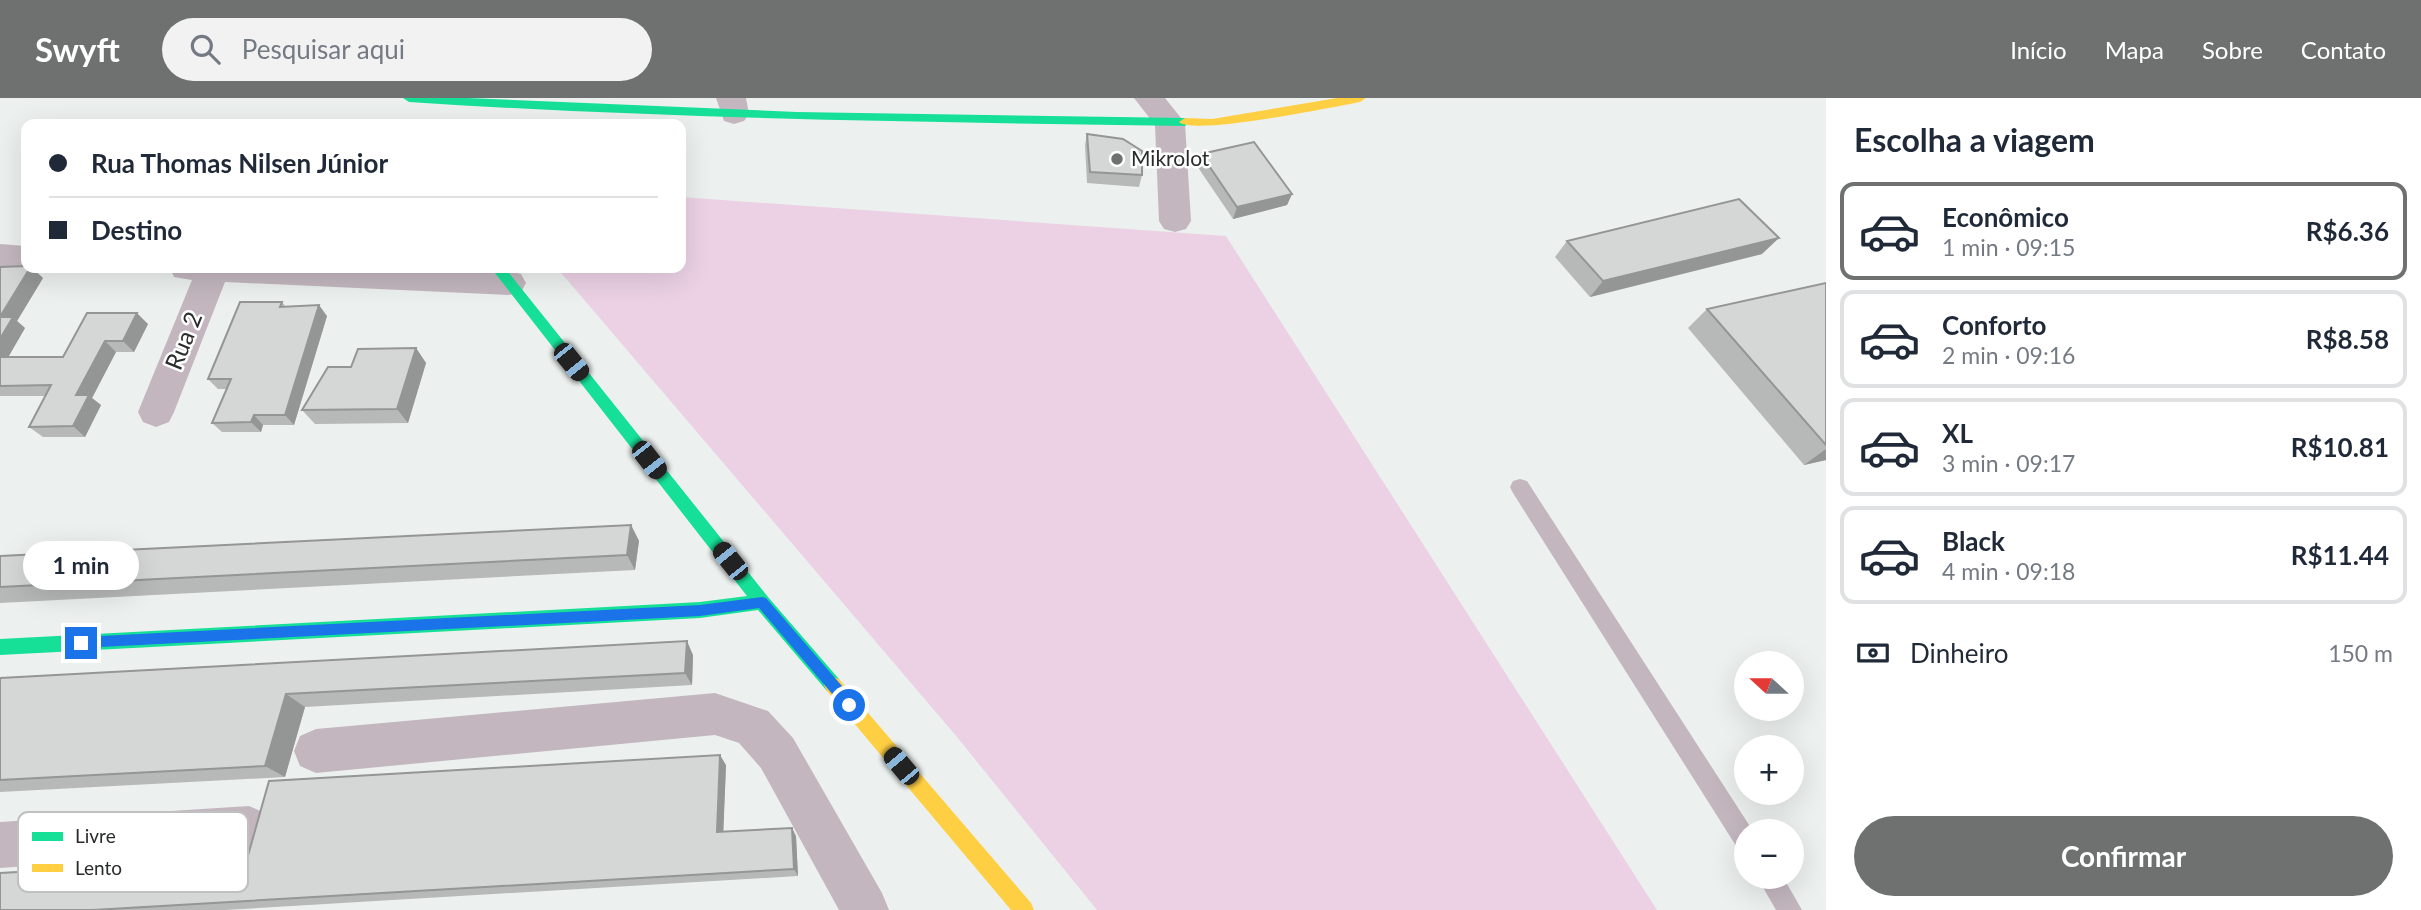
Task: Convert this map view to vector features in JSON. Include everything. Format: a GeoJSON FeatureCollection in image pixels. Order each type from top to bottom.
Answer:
{"type":"FeatureCollection","features":[{"type":"Feature","properties":{"kind":"street"},"geometry":{"type":"LineString","coordinates":[[409,98],[449,104],[733,106],[1170,123],[1212,123],[1360,98]]}},
{"type":"Feature","properties":{"kind":"street"},"geometry":{"type":"LineString","coordinates":[[1149,98],[1170,123],[1175,221]]}},
{"type":"Feature","properties":{"kind":"street"},"geometry":{"type":"LineString","coordinates":[[0,256],[21,258]]}},
{"type":"Feature","properties":{"kind":"street","name":"Rua 2"},"geometry":{"type":"LineString","coordinates":[[156,412],[198,273]]}},
{"type":"Feature","properties":{"kind":"street"},"geometry":{"type":"LineString","coordinates":[[373,273],[503,276],[762,602],[1024,910]]}},
{"type":"Feature","properties":{"kind":"street"},"geometry":{"type":"LineString","coordinates":[[0,647],[700,610],[762,602]]}},
{"type":"Feature","properties":{"kind":"street"},"geometry":{"type":"LineString","coordinates":[[316,751],[715,714],[753,726],[777,753],[865,910]]}},
{"type":"Feature","properties":{"kind":"street"},"geometry":{"type":"LineString","coordinates":[[0,845],[18,844]]}},
{"type":"Feature","properties":{"kind":"lane"},"geometry":{"type":"LineString","coordinates":[[1521,487],[1734,822]]}},
{"type":"Feature","properties":{"kind":"lane"},"geometry":{"type":"LineString","coordinates":[[1777,889],[1790,910]]}},
{"type":"Feature","properties":{"kind":"shaded area"},"geometry":{"type":"Polygon","coordinates":[[[686,197],[1226,236],[1657,910],[1097,910],[957,737],[561,273],[686,273],[686,197]]]}},
{"type":"Feature","properties":{"kind":"building"},"geometry":{"type":"Polygon","coordinates":[[[1087,134],[1123,139],[1142,151],[1142,175],[1090,172],[1087,134]]]}},
{"type":"Feature","properties":{"kind":"building"},"geometry":{"type":"Polygon","coordinates":[[[1254,142],[1292,194],[1237,207],[1201,154],[1254,142]]]}},
{"type":"Feature","properties":{"kind":"building"},"geometry":{"type":"Polygon","coordinates":[[[1739,199],[1779,238],[1603,281],[1567,241],[1739,199]]]}},
{"type":"Feature","properties":{"kind":"building"},"geometry":{"type":"Polygon","coordinates":[[[21,266],[21,273],[27,273],[0,317],[0,267],[21,266]]]}},
{"type":"Feature","properties":{"kind":"building"},"geometry":{"type":"Polygon","coordinates":[[[1826,283],[1826,445],[1707,309],[1826,283]]]}},
{"type":"Feature","properties":{"kind":"building"},"geometry":{"type":"Polygon","coordinates":[[[240,302],[282,302],[280,307],[319,305],[285,415],[254,415],[251,422],[212,423],[231,379],[208,379],[240,302]]]}},
{"type":"Feature","properties":{"kind":"building"},"geometry":{"type":"Polygon","coordinates":[[[87,313],[137,313],[123,341],[105,341],[76,395],[89,395],[73,426],[29,427],[51,385],[0,386],[0,357],[63,357],[87,313]]]}},
{"type":"Feature","properties":{"kind":"building"},"geometry":{"type":"Polygon","coordinates":[[[0,317],[13,317],[0,339],[0,317]]]}},
{"type":"Feature","properties":{"kind":"building"},"geometry":{"type":"Polygon","coordinates":[[[416,348],[397,409],[302,410],[328,367],[351,367],[358,349],[416,348]]]}},
{"type":"Feature","properties":{"kind":"building"},"geometry":{"type":"Polygon","coordinates":[[[631,525],[627,555],[0,587],[0,556],[631,525]]]}},
{"type":"Feature","properties":{"kind":"building"},"geometry":{"type":"Polygon","coordinates":[[[687,641],[685,673],[286,694],[265,766],[0,780],[0,678],[687,641]]]}},
{"type":"Feature","properties":{"kind":"building"},"geometry":{"type":"Polygon","coordinates":[[[720,755],[717,832],[792,828],[794,869],[93,910],[0,910],[0,873],[18,872],[18,892],[248,892],[248,855],[269,781],[720,755]]]}},
{"type":"Feature","properties":{"kind":"traffic: fast"},"geometry":{"type":"LineString","coordinates":[[409,98],[700,113],[1185,122]]}},
{"type":"Feature","properties":{"kind":"traffic: fast"},"geometry":{"type":"LineString","coordinates":[[502,273],[762,602],[833,685]]}},
{"type":"Feature","properties":{"kind":"traffic: fast"},"geometry":{"type":"LineString","coordinates":[[0,647],[700,610],[762,602]]}},
{"type":"Feature","properties":{"kind":"traffic: slow"},"geometry":{"type":"LineString","coordinates":[[1185,122],[1212,123],[1360,98]]}},
{"type":"Feature","properties":{"kind":"traffic: slow"},"geometry":{"type":"LineString","coordinates":[[833,685],[1024,910]]}},
{"type":"Feature","properties":{"kind":"place","name":"Mikrolot"},"geometry":{"type":"Point","coordinates":[1117,159]}},
{"type":"Feature","properties":{"kind":"route"},"geometry":{"type":"LineString","coordinates":[[81,643],[700,610],[762,602],[849,705]]}}]}
